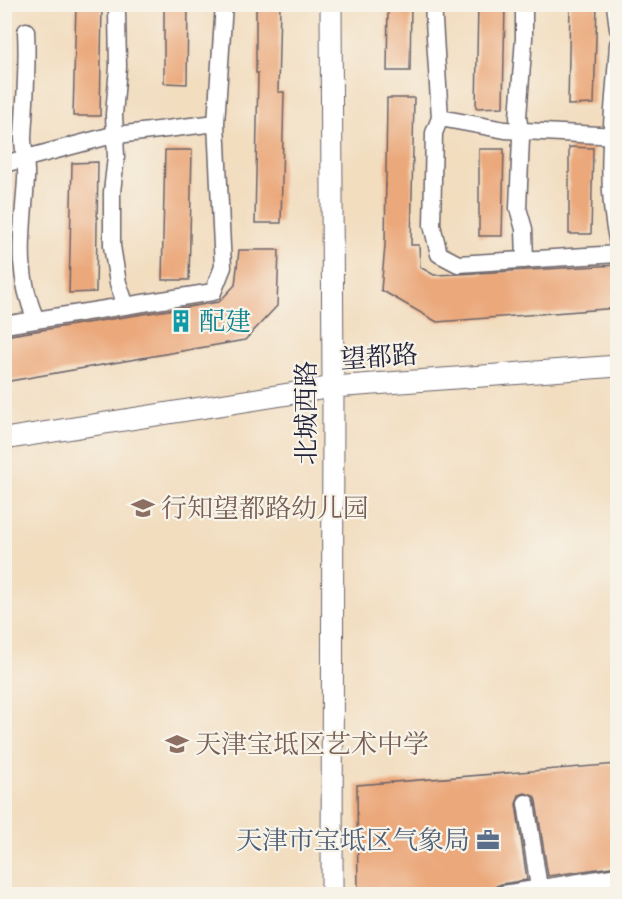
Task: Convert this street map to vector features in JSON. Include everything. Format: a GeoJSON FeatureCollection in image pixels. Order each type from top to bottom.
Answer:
{"type":"FeatureCollection","features":[{"type":"Feature","properties":{"kind":"street"},"geometry":{"type":"LineString","coordinates":[[4,325],[213,292],[223,267],[216,123],[224,4]]}},
{"type":"Feature","properties":{"kind":"street","name":"北城西路"},"geometry":{"type":"LineString","coordinates":[[331,4],[332,894]]}},
{"type":"Feature","properties":{"kind":"street"},"geometry":{"type":"LineString","coordinates":[[433,4],[440,118],[434,133],[432,225],[439,254],[459,264],[618,254]]}},
{"type":"Feature","properties":{"kind":"street"},"geometry":{"type":"LineString","coordinates":[[616,6],[618,29]]}},
{"type":"Feature","properties":{"kind":"street"},"geometry":{"type":"LineString","coordinates":[[525,7],[518,117],[521,138],[518,208],[524,229],[525,260]]}},
{"type":"Feature","properties":{"kind":"street"},"geometry":{"type":"LineString","coordinates":[[117,14],[112,246],[118,283],[126,306]]}},
{"type":"Feature","properties":{"kind":"street"},"geometry":{"type":"LineString","coordinates":[[26,31],[28,63],[23,141],[26,158],[21,254],[26,297],[36,320]]}},
{"type":"Feature","properties":{"kind":"street"},"geometry":{"type":"LineString","coordinates":[[618,44],[611,115],[615,136],[612,205],[618,244]]}},
{"type":"Feature","properties":{"kind":"street"},"geometry":{"type":"LineString","coordinates":[[440,118],[519,131],[615,136]]}},
{"type":"Feature","properties":{"kind":"street"},"geometry":{"type":"LineString","coordinates":[[4,164],[116,135],[216,123]]}},
{"type":"Feature","properties":{"kind":"street","name":"望都路"},"geometry":{"type":"LineString","coordinates":[[4,439],[333,387],[618,366]]}},
{"type":"Feature","properties":{"kind":"street"},"geometry":{"type":"LineString","coordinates":[[526,803],[539,891]]}},
{"type":"Feature","properties":{"kind":"street"},"geometry":{"type":"LineString","coordinates":[[503,894],[539,891],[618,876]]}},
{"type":"Feature","properties":{"kind":"building"},"geometry":{"type":"Polygon","coordinates":[[[76,4],[102,4],[100,116],[73,116],[76,4]]]}},
{"type":"Feature","properties":{"kind":"building"},"geometry":{"type":"Polygon","coordinates":[[[164,4],[188,4],[187,84],[164,83],[164,4]]]}},
{"type":"Feature","properties":{"kind":"building"},"geometry":{"type":"Polygon","coordinates":[[[256,4],[280,4],[278,92],[284,92],[281,223],[255,223],[258,73],[256,73],[256,4]]]}},
{"type":"Feature","properties":{"kind":"building"},"geometry":{"type":"Polygon","coordinates":[[[388,4],[411,4],[410,71],[387,71],[388,4]]]}},
{"type":"Feature","properties":{"kind":"building"},"geometry":{"type":"Polygon","coordinates":[[[478,4],[505,4],[503,107],[476,108],[478,4]]]}},
{"type":"Feature","properties":{"kind":"building"},"geometry":{"type":"Polygon","coordinates":[[[570,4],[597,4],[594,104],[568,105],[570,4]]]}},
{"type":"Feature","properties":{"kind":"building"},"geometry":{"type":"Polygon","coordinates":[[[387,98],[414,98],[411,245],[419,245],[420,267],[434,275],[618,265],[618,308],[437,322],[381,290],[385,246],[387,98]]]}},
{"type":"Feature","properties":{"kind":"building"},"geometry":{"type":"Polygon","coordinates":[[[569,147],[593,148],[591,234],[569,234],[569,147]]]}},
{"type":"Feature","properties":{"kind":"building"},"geometry":{"type":"Polygon","coordinates":[[[479,149],[504,149],[502,236],[479,236],[479,149]]]}},
{"type":"Feature","properties":{"kind":"building"},"geometry":{"type":"Polygon","coordinates":[[[165,150],[192,150],[189,280],[162,280],[165,150]]]}},
{"type":"Feature","properties":{"kind":"building"},"geometry":{"type":"Polygon","coordinates":[[[98,162],[96,292],[69,293],[72,163],[98,162]]]}},
{"type":"Feature","properties":{"kind":"building","name":"配建"},"geometry":{"type":"Polygon","coordinates":[[[239,250],[279,250],[277,306],[245,340],[4,382],[4,336],[219,302],[235,285],[239,250]]]}},
{"type":"Feature","properties":{"kind":"building","name":"天津市宝坻区气象局"},"geometry":{"type":"Polygon","coordinates":[[[618,764],[618,866],[548,876],[536,801],[534,796],[525,793],[519,795],[516,804],[527,880],[496,886],[493,894],[358,894],[357,785],[618,764]]]}},
{"type":"Feature","properties":{"kind":"building"},"geometry":{"type":"Polygon","coordinates":[[[618,887],[618,894],[568,894],[618,887]]]}},
{"type":"Feature","properties":{"kind":"place","name":"配建"},"geometry":{"type":"Point","coordinates":[181,321]}},
{"type":"Feature","properties":{"kind":"place","name":"行知望都路幼儿园"},"geometry":{"type":"Point","coordinates":[143,508]}},
{"type":"Feature","properties":{"kind":"place","name":"天津宝坻区艺术中学"},"geometry":{"type":"Point","coordinates":[177,744]}},
{"type":"Feature","properties":{"kind":"place","name":"天津市宝坻区气象局"},"geometry":{"type":"Point","coordinates":[488,840]}}]}
